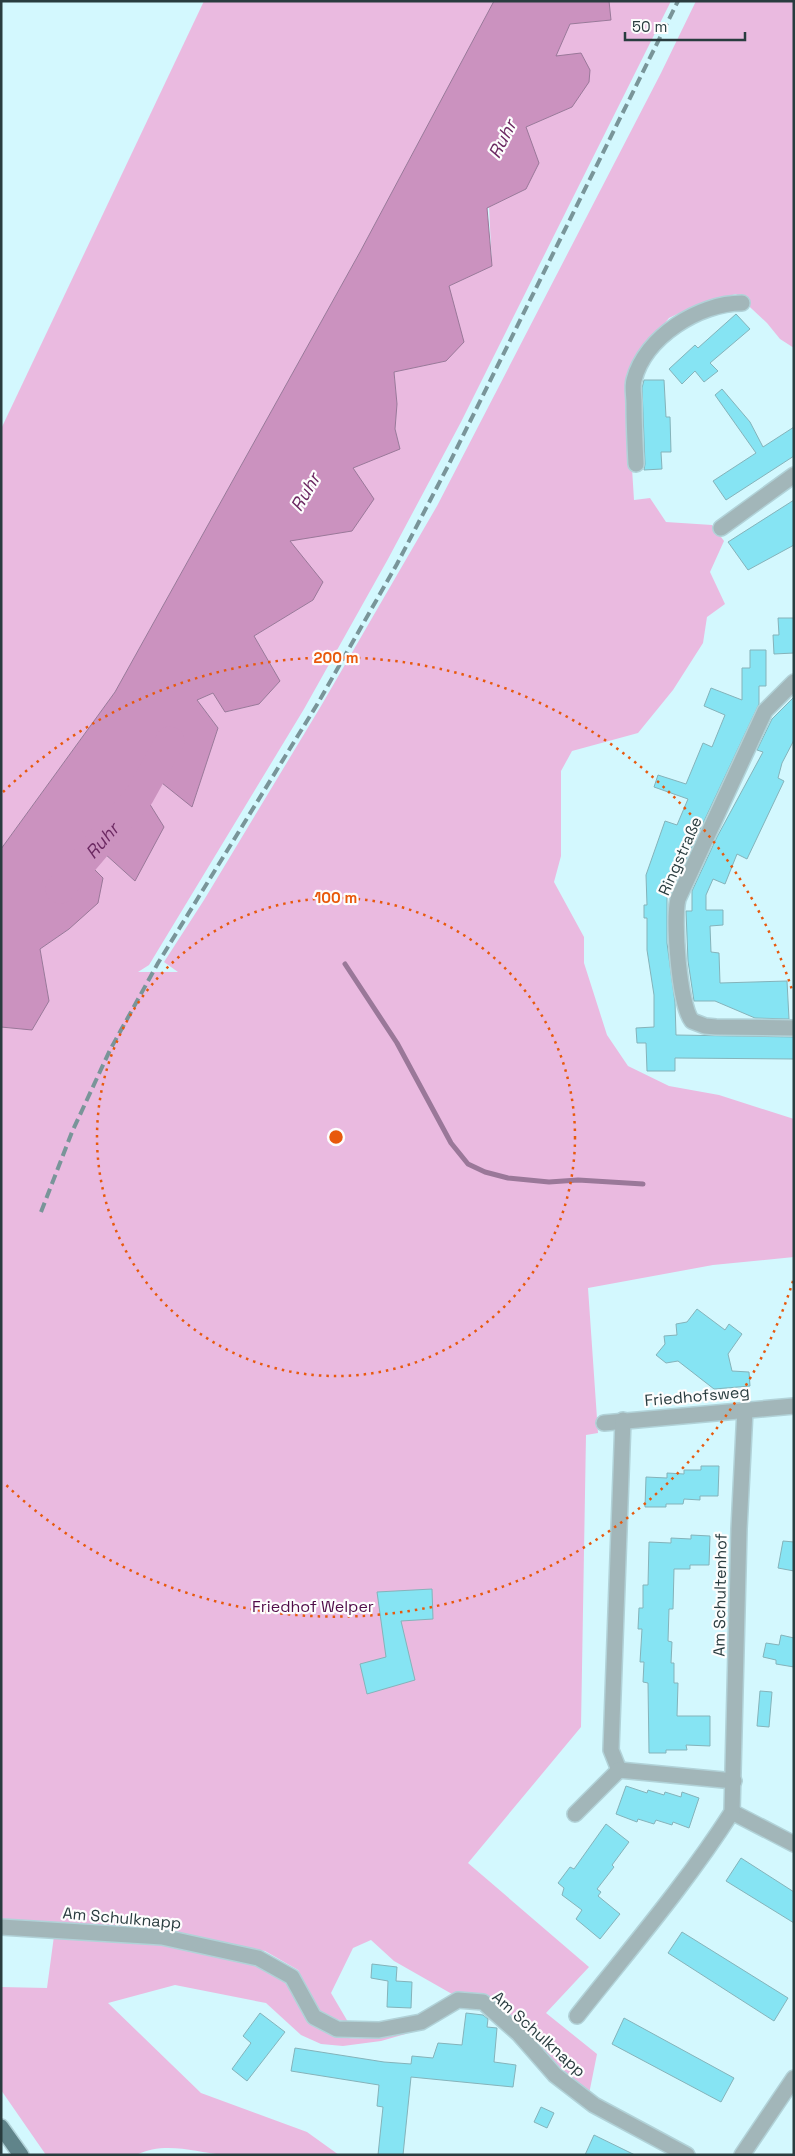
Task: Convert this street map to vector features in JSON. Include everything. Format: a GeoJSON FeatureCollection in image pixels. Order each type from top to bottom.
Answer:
{"type":"FeatureCollection","features":[{"type":"Feature","properties":{"kind":"main road"},"geometry":{"type":"LineString","coordinates":[[1,2127],[21,2155]]}},
{"type":"Feature","properties":{"kind":"street"},"geometry":{"type":"LineString","coordinates":[[636,464],[633,381],[643,360],[654,346],[682,321],[718,304],[742,302]]}},
{"type":"Feature","properties":{"kind":"street"},"geometry":{"type":"LineString","coordinates":[[721,528],[794,475]]}},
{"type":"Feature","properties":{"kind":"street","name":"Ringstraße"},"geometry":{"type":"LineString","coordinates":[[794,682],[765,711],[678,899],[675,927],[684,1004],[692,1021],[699,1025],[716,1027],[794,1028]]}},
{"type":"Feature","properties":{"kind":"street","name":"Friedhofsweg"},"geometry":{"type":"LineString","coordinates":[[604,1423],[794,1406]]}},
{"type":"Feature","properties":{"kind":"street","name":"Am Schultenhof"},"geometry":{"type":"LineString","coordinates":[[577,2016],[660,1912],[710,1846],[732,1812],[739,1529],[746,1410]]}},
{"type":"Feature","properties":{"kind":"street"},"geometry":{"type":"LineString","coordinates":[[619,1770],[611,1750],[623,1420]]}},
{"type":"Feature","properties":{"kind":"street"},"geometry":{"type":"LineString","coordinates":[[619,1770],[734,1781]]}},
{"type":"Feature","properties":{"kind":"street"},"geometry":{"type":"LineString","coordinates":[[575,1814],[619,1770]]}},
{"type":"Feature","properties":{"kind":"street"},"geometry":{"type":"LineString","coordinates":[[732,1812],[794,1844]]}},
{"type":"Feature","properties":{"kind":"street","name":"Am Schulknapp"},"geometry":{"type":"LineString","coordinates":[[1,1927],[162,1937],[258,1958],[292,1977],[314,2017],[337,2028],[387,2028],[421,2022],[458,2000],[483,2002],[519,2034],[555,2075],[594,2105],[687,2155]]}},
{"type":"Feature","properties":{"kind":"street"},"geometry":{"type":"LineString","coordinates":[[742,2155],[794,2078]]}},
{"type":"Feature","properties":{"kind":"green space"},"geometry":{"type":"Polygon","coordinates":[[[204,1],[494,1],[360,252],[115,692],[1,849],[1,429],[204,1]]]}},
{"type":"Feature","properties":{"kind":"green space","name":"Friedhof Welper"},"geometry":{"type":"Polygon","coordinates":[[[609,1],[671,1],[461,422],[388,559],[304,709],[149,965],[138,972],[178,972],[164,962],[204,900],[321,706],[437,506],[661,73],[696,1],[794,1],[794,348],[780,339],[767,323],[736,294],[698,304],[669,318],[639,354],[627,389],[634,500],[650,498],[666,522],[712,525],[724,541],[710,572],[725,604],[707,617],[703,643],[673,690],[638,733],[572,751],[561,771],[561,856],[554,882],[584,937],[584,963],[607,1035],[628,1066],[669,1086],[719,1095],[794,1119],[794,1257],[713,1265],[588,1288],[598,1433],[586,1435],[581,1727],[468,1863],[589,1967],[546,2013],[597,2054],[589,2094],[518,2029],[491,1998],[452,1994],[394,1961],[371,1940],[353,1948],[331,1993],[348,2022],[322,2016],[298,1970],[265,1951],[145,1930],[1,1920],[1,1027],[32,1029],[49,1001],[40,949],[69,929],[103,878],[81,856],[94,844],[135,881],[141,790],[153,775],[192,806],[218,728],[197,700],[213,693],[226,712],[259,704],[280,681],[254,636],[313,600],[290,541],[353,468],[400,448],[395,429],[397,404],[394,372],[446,361],[449,286],[492,266],[489,207],[526,189],[526,127],[572,107],[555,57],[570,24],[611,20],[609,1]]]}},
{"type":"Feature","properties":{"kind":"green space"},"geometry":{"type":"Polygon","coordinates":[[[54,1936],[129,1941],[229,1956],[259,1965],[276,1975],[291,1989],[319,2026],[332,2035],[357,2038],[409,2033],[381,2041],[343,2046],[321,2044],[301,2035],[266,2003],[175,1985],[108,2003],[201,2093],[307,2132],[339,2155],[223,2155],[169,2148],[147,2151],[136,2155],[46,2155],[1,2090],[1,1987],[47,1988],[54,1936]]]}},
{"type":"Feature","properties":{"kind":"water"},"geometry":{"type":"Polygon","coordinates":[[[494,1],[609,1],[611,20],[570,24],[556,56],[581,53],[590,70],[589,82],[572,107],[526,127],[539,163],[526,189],[487,208],[492,266],[449,286],[464,342],[446,361],[394,372],[397,404],[395,429],[400,449],[353,468],[374,499],[352,531],[290,541],[323,582],[313,600],[254,636],[280,681],[259,704],[225,712],[213,693],[197,700],[218,728],[192,807],[152,775],[141,790],[164,827],[135,881],[94,844],[81,856],[103,878],[98,903],[69,929],[40,949],[49,1001],[32,1030],[1,1027],[1,849],[115,692],[360,252],[494,1]]]}},
{"type":"Feature","properties":{"kind":"building"},"geometry":{"type":"Polygon","coordinates":[[[736,314],[750,329],[710,363],[718,371],[704,382],[695,371],[682,384],[669,369],[695,345],[698,348],[736,314]]]}},
{"type":"Feature","properties":{"kind":"building"},"geometry":{"type":"Polygon","coordinates":[[[644,380],[664,380],[666,417],[670,417],[671,452],[661,452],[662,469],[644,470],[642,388],[644,380]]]}},
{"type":"Feature","properties":{"kind":"building"},"geometry":{"type":"Polygon","coordinates":[[[722,389],[750,422],[763,447],[794,427],[794,456],[726,500],[713,481],[756,453],[715,395],[722,389]]]}},
{"type":"Feature","properties":{"kind":"building"},"geometry":{"type":"Polygon","coordinates":[[[794,500],[794,545],[748,570],[728,542],[794,500]]]}},
{"type":"Feature","properties":{"kind":"building"},"geometry":{"type":"Polygon","coordinates":[[[778,618],[794,618],[794,653],[774,654],[773,635],[779,635],[778,618]]]}},
{"type":"Feature","properties":{"kind":"building"},"geometry":{"type":"Polygon","coordinates":[[[750,650],[766,650],[766,686],[759,686],[759,704],[675,883],[667,880],[667,943],[675,1002],[676,1035],[794,1037],[794,1059],[675,1058],[675,1071],[647,1071],[646,1043],[637,1043],[636,1028],[654,1027],[654,995],[647,950],[647,918],[644,918],[644,905],[647,905],[646,875],[665,821],[677,825],[688,799],[654,787],[658,775],[686,784],[703,743],[712,747],[725,715],[704,706],[711,688],[742,700],[742,668],[750,668],[750,650]]]}},
{"type":"Feature","properties":{"kind":"building"},"geometry":{"type":"Polygon","coordinates":[[[794,697],[794,740],[782,763],[778,778],[784,781],[747,859],[737,854],[725,884],[713,879],[706,895],[706,910],[723,910],[723,925],[710,926],[711,952],[719,953],[720,983],[787,981],[789,1019],[755,1018],[715,1001],[694,1001],[688,961],[686,911],[692,911],[692,891],[717,837],[763,752],[757,750],[772,719],[794,697]]]}},
{"type":"Feature","properties":{"kind":"building"},"geometry":{"type":"Polygon","coordinates":[[[697,1309],[725,1330],[729,1324],[742,1334],[728,1354],[732,1371],[749,1372],[750,1386],[714,1389],[678,1361],[666,1363],[656,1355],[665,1344],[664,1336],[677,1335],[676,1324],[687,1322],[697,1309]]]}},
{"type":"Feature","properties":{"kind":"building"},"geometry":{"type":"Polygon","coordinates":[[[701,1466],[719,1466],[718,1496],[700,1496],[700,1500],[684,1499],[683,1504],[666,1504],[666,1507],[645,1507],[646,1477],[667,1478],[667,1473],[684,1474],[684,1470],[701,1470],[701,1466]]]}},
{"type":"Feature","properties":{"kind":"building"},"geometry":{"type":"Polygon","coordinates":[[[691,1535],[710,1536],[709,1565],[690,1565],[690,1569],[674,1569],[673,1609],[669,1609],[668,1641],[672,1642],[671,1663],[674,1663],[674,1683],[678,1683],[677,1716],[710,1716],[710,1746],[686,1745],[687,1750],[666,1750],[666,1753],[649,1753],[648,1683],[643,1682],[644,1662],[640,1662],[642,1629],[638,1629],[639,1608],[643,1608],[643,1585],[648,1585],[649,1542],[671,1543],[671,1538],[691,1539],[691,1535]]]}},
{"type":"Feature","properties":{"kind":"building"},"geometry":{"type":"Polygon","coordinates":[[[783,1541],[794,1542],[794,1571],[778,1568],[783,1541]]]}},
{"type":"Feature","properties":{"kind":"building"},"geometry":{"type":"Polygon","coordinates":[[[432,1589],[433,1619],[401,1621],[415,1680],[367,1694],[360,1664],[386,1657],[377,1592],[432,1589]]]}},
{"type":"Feature","properties":{"kind":"building"},"geometry":{"type":"Polygon","coordinates":[[[781,1635],[794,1638],[794,1667],[776,1664],[776,1660],[763,1657],[766,1643],[779,1645],[781,1635]]]}},
{"type":"Feature","properties":{"kind":"building"},"geometry":{"type":"Polygon","coordinates":[[[760,1691],[772,1692],[769,1727],[757,1726],[760,1691]]]}},
{"type":"Feature","properties":{"kind":"building"},"geometry":{"type":"Polygon","coordinates":[[[626,1786],[647,1793],[648,1790],[664,1795],[665,1792],[681,1797],[682,1792],[699,1798],[689,1828],[673,1822],[672,1825],[656,1820],[654,1824],[638,1819],[637,1822],[616,1814],[626,1786]]]}},
{"type":"Feature","properties":{"kind":"building"},"geometry":{"type":"Polygon","coordinates":[[[606,1824],[629,1842],[612,1865],[614,1867],[597,1889],[601,1892],[598,1896],[620,1914],[600,1939],[576,1919],[582,1910],[562,1895],[564,1888],[558,1883],[570,1867],[574,1869],[606,1824]]]}},
{"type":"Feature","properties":{"kind":"building"},"geometry":{"type":"Polygon","coordinates":[[[741,1858],[794,1892],[794,1923],[726,1881],[741,1858]]]}},
{"type":"Feature","properties":{"kind":"building"},"geometry":{"type":"Polygon","coordinates":[[[682,1932],[788,1998],[774,2021],[668,1953],[682,1932]]]}},
{"type":"Feature","properties":{"kind":"building"},"geometry":{"type":"Polygon","coordinates":[[[372,1964],[397,1967],[396,1981],[412,1982],[411,2008],[387,2007],[388,1981],[371,1978],[372,1964]]]}},
{"type":"Feature","properties":{"kind":"building"},"geometry":{"type":"Polygon","coordinates":[[[260,2013],[285,2032],[247,2081],[232,2069],[251,2043],[243,2036],[260,2013]]]}},
{"type":"Feature","properties":{"kind":"building"},"geometry":{"type":"Polygon","coordinates":[[[466,2013],[483,2015],[488,2019],[487,2027],[497,2028],[494,2062],[516,2065],[513,2087],[411,2077],[403,2155],[378,2155],[383,2107],[377,2106],[379,2085],[291,2071],[295,2048],[384,2062],[411,2064],[412,2056],[433,2058],[438,2043],[462,2045],[466,2013]]]}},
{"type":"Feature","properties":{"kind":"building"},"geometry":{"type":"Polygon","coordinates":[[[624,2018],[734,2078],[721,2102],[612,2044],[624,2018]]]}},
{"type":"Feature","properties":{"kind":"building"},"geometry":{"type":"Polygon","coordinates":[[[541,2107],[554,2113],[547,2128],[534,2122],[541,2107]]]}},
{"type":"Feature","properties":{"kind":"building"},"geometry":{"type":"Polygon","coordinates":[[[594,2135],[635,2155],[585,2155],[594,2135]]]}},
{"type":"Feature","properties":{"kind":"waterway","name":"Ruhr"},"geometry":{"type":"LineString","coordinates":[[60,889],[140,795],[170,741]]}},
{"type":"Feature","properties":{"kind":"waterway"},"geometry":{"type":"LineString","coordinates":[[345,964],[397,1043],[451,1143],[468,1164],[485,1172],[508,1178],[549,1182],[578,1180],[643,1184]]}},
{"type":"Feature","properties":{"kind":"railway"},"geometry":{"type":"LineString","coordinates":[[41,1212],[72,1132],[110,1050],[158,963],[318,703],[397,564],[448,466],[678,1]]}}]}
